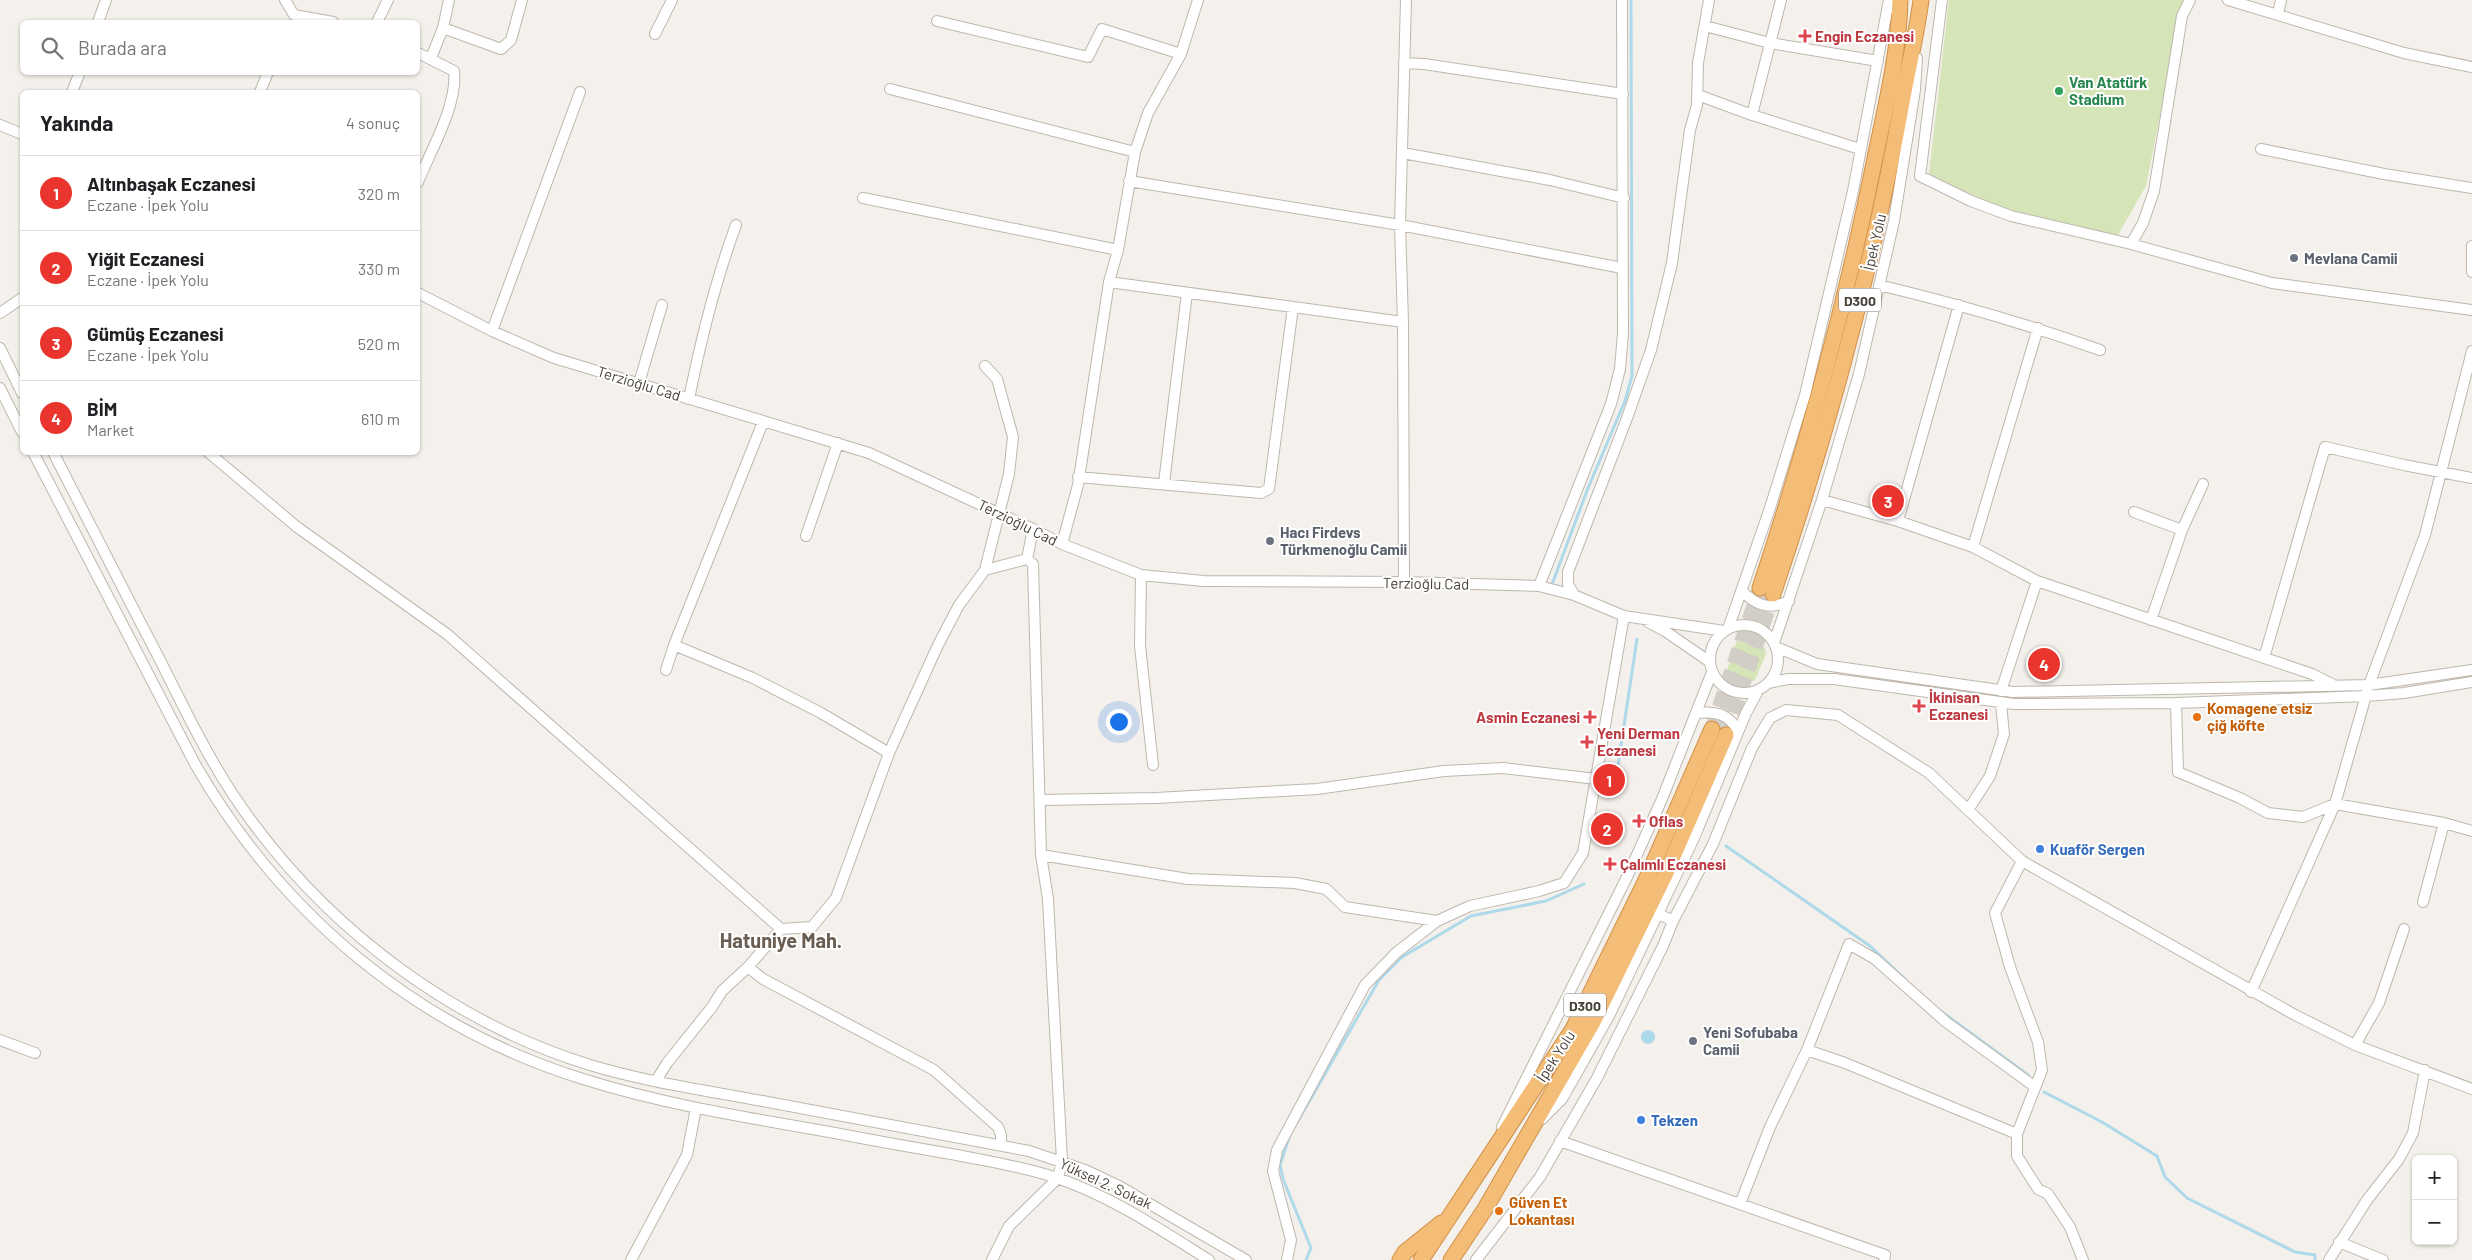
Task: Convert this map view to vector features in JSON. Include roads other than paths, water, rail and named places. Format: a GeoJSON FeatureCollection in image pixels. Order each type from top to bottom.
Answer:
{"type":"FeatureCollection","features":[{"type":"Feature","properties":{"kind":"highway","name":"İpek Yolu"},"geometry":{"type":"LineString","coordinates":[[1900,0],[1890,80],[1859,238],[1833,347],[1767,591],[1806,496],[1865,282],[1891,161],[1920,7]]}},
{"type":"Feature","properties":{"kind":"highway","name":"İpek Yolu"},"geometry":{"type":"LineString","coordinates":[[1421,1260],[1454,1213],[1483,1165],[1573,1028],[1646,880],[1712,729]]}},
{"type":"Feature","properties":{"kind":"highway","name":"İpek Yolu"},"geometry":{"type":"LineString","coordinates":[[1454,1255],[1485,1209],[1593,1022],[1732,733]]}},
{"type":"Feature","properties":{"kind":"highway"},"geometry":{"type":"LineString","coordinates":[[1400,1260],[1405,1252],[1454,1213]]}},
{"type":"Feature","properties":{"kind":"street"},"geometry":{"type":"LineString","coordinates":[[99,20],[106,0]]}},
{"type":"Feature","properties":{"kind":"street"},"geometry":{"type":"LineString","coordinates":[[285,0],[292,18],[312,20]]}},
{"type":"Feature","properties":{"kind":"street"},"geometry":{"type":"LineString","coordinates":[[378,20],[388,0]]}},
{"type":"Feature","properties":{"kind":"street"},"geometry":{"type":"LineString","coordinates":[[431,58],[443,28],[449,0]]}},
{"type":"Feature","properties":{"kind":"street"},"geometry":{"type":"LineString","coordinates":[[443,28],[501,49],[511,40],[522,0]]}},
{"type":"Feature","properties":{"kind":"street"},"geometry":{"type":"LineString","coordinates":[[655,34],[672,0]]}},
{"type":"Feature","properties":{"kind":"street"},"geometry":{"type":"LineString","coordinates":[[1062,544],[1078,476],[1109,282],[1118,250],[1135,152],[1148,113],[1180,54],[1198,0]]}},
{"type":"Feature","properties":{"kind":"street"},"geometry":{"type":"LineString","coordinates":[[1404,582],[1404,322],[1400,224],[1406,0]]}},
{"type":"Feature","properties":{"kind":"street"},"geometry":{"type":"LineString","coordinates":[[1539,586],[1613,395],[1620,369],[1623,333],[1624,198],[1622,0]]}},
{"type":"Feature","properties":{"kind":"street"},"geometry":{"type":"LineString","coordinates":[[1574,595],[1568,584],[1568,572],[1651,350],[1672,263],[1690,130],[1698,95],[1698,63],[1709,0]]}},
{"type":"Feature","properties":{"kind":"street"},"geometry":{"type":"LineString","coordinates":[[1752,115],[1781,0]]}},
{"type":"Feature","properties":{"kind":"street"},"geometry":{"type":"LineString","coordinates":[[1483,1165],[1626,877],[1662,799],[1697,713],[1711,667],[1712,645],[1726,630],[1742,591],[1805,395],[1825,317],[1889,0]]}},
{"type":"Feature","properties":{"kind":"street"},"geometry":{"type":"LineString","coordinates":[[1942,0],[1920,176],[1972,201],[2011,216],[2131,244],[2272,283],[2472,310]]}},
{"type":"Feature","properties":{"kind":"street"},"geometry":{"type":"LineString","coordinates":[[2131,244],[2143,223],[2154,191],[2182,16],[2190,0]]}},
{"type":"Feature","properties":{"kind":"street"},"geometry":{"type":"LineString","coordinates":[[2228,0],[2404,53],[2472,67]]}},
{"type":"Feature","properties":{"kind":"street"},"geometry":{"type":"LineString","coordinates":[[2278,14],[2281,0]]}},
{"type":"Feature","properties":{"kind":"street"},"geometry":{"type":"LineString","coordinates":[[1768,683],[1777,666],[1775,645],[1822,500],[1859,374],[1880,285],[1904,167],[1915,90],[1920,7]]}},
{"type":"Feature","properties":{"kind":"street"},"geometry":{"type":"LineString","coordinates":[[937,21],[1088,57],[1102,29],[1180,54]]}},
{"type":"Feature","properties":{"kind":"street"},"geometry":{"type":"LineString","coordinates":[[1705,26],[1770,43],[1878,61]]}},
{"type":"Feature","properties":{"kind":"street"},"geometry":{"type":"LineString","coordinates":[[420,54],[454,71],[456,82],[452,98],[420,177]]}},
{"type":"Feature","properties":{"kind":"street"},"geometry":{"type":"LineString","coordinates":[[1404,63],[1424,64],[1623,94]]}},
{"type":"Feature","properties":{"kind":"street"},"geometry":{"type":"LineString","coordinates":[[73,90],[79,75]]}},
{"type":"Feature","properties":{"kind":"street"},"geometry":{"type":"LineString","coordinates":[[261,90],[267,75]]}},
{"type":"Feature","properties":{"kind":"street"},"geometry":{"type":"LineString","coordinates":[[890,89],[1135,152]]}},
{"type":"Feature","properties":{"kind":"street"},"geometry":{"type":"LineString","coordinates":[[492,331],[580,92]]}},
{"type":"Feature","properties":{"kind":"street"},"geometry":{"type":"LineString","coordinates":[[1698,95],[1752,115],[1860,149]]}},
{"type":"Feature","properties":{"kind":"street"},"geometry":{"type":"LineString","coordinates":[[0,125],[20,133]]}},
{"type":"Feature","properties":{"kind":"street"},"geometry":{"type":"LineString","coordinates":[[2261,149],[2384,174],[2472,188]]}},
{"type":"Feature","properties":{"kind":"street"},"geometry":{"type":"LineString","coordinates":[[1403,153],[1550,180],[1624,198]]}},
{"type":"Feature","properties":{"kind":"street"},"geometry":{"type":"LineString","coordinates":[[1129,181],[1400,224],[1622,268]]}},
{"type":"Feature","properties":{"kind":"street"},"geometry":{"type":"LineString","coordinates":[[863,198],[1118,250]]}},
{"type":"Feature","properties":{"kind":"street"},"geometry":{"type":"LineString","coordinates":[[689,399],[702,335],[717,277],[736,225]]}},
{"type":"Feature","properties":{"kind":"street"},"geometry":{"type":"LineString","coordinates":[[2472,246],[2472,272]]}},
{"type":"Feature","properties":{"kind":"street"},"geometry":{"type":"LineString","coordinates":[[1109,282],[1404,322]]}},
{"type":"Feature","properties":{"kind":"street"},"geometry":{"type":"LineString","coordinates":[[1880,285],[2038,328],[2100,350]]}},
{"type":"Feature","properties":{"kind":"street"},"geometry":{"type":"LineString","coordinates":[[1164,483],[1187,293]]}},
{"type":"Feature","properties":{"kind":"street","name":"Terzioğlu Cad"},"geometry":{"type":"LineString","coordinates":[[420,294],[492,331],[554,358],[869,452],[1062,544],[1141,575],[1204,581],[1404,582],[1539,586],[1574,595],[1624,616],[1645,621],[1679,623],[1726,630]]}},
{"type":"Feature","properties":{"kind":"street"},"geometry":{"type":"LineString","coordinates":[[0,313],[20,300]]}},
{"type":"Feature","properties":{"kind":"street"},"geometry":{"type":"LineString","coordinates":[[639,384],[662,305]]}},
{"type":"Feature","properties":{"kind":"street"},"geometry":{"type":"LineString","coordinates":[[1898,521],[1959,305]]}},
{"type":"Feature","properties":{"kind":"street"},"geometry":{"type":"LineString","coordinates":[[1078,476],[1261,493],[1268,489],[1293,307]]}},
{"type":"Feature","properties":{"kind":"street"},"geometry":{"type":"LineString","coordinates":[[1973,547],[2038,328]]}},
{"type":"Feature","properties":{"kind":"street"},"geometry":{"type":"LineString","coordinates":[[0,348],[20,389]]}},
{"type":"Feature","properties":{"kind":"street"},"geometry":{"type":"LineString","coordinates":[[2251,992],[2335,804],[2369,685],[2424,535],[2442,472],[2472,351]]}},
{"type":"Feature","properties":{"kind":"street"},"geometry":{"type":"LineString","coordinates":[[212,455],[297,527],[447,634],[781,929],[812,927],[836,898],[889,752],[954,613],[985,570],[1009,474],[1013,437],[997,379],[985,366]]}},
{"type":"Feature","properties":{"kind":"street"},"geometry":{"type":"LineString","coordinates":[[0,388],[20,428]]}},
{"type":"Feature","properties":{"kind":"street"},"geometry":{"type":"LineString","coordinates":[[666,670],[674,645],[764,422]]}},
{"type":"Feature","properties":{"kind":"street"},"geometry":{"type":"LineString","coordinates":[[806,536],[838,443]]}},
{"type":"Feature","properties":{"kind":"street"},"geometry":{"type":"LineString","coordinates":[[2264,658],[2325,447],[2472,478]]}},
{"type":"Feature","properties":{"kind":"street","name":"Yüksel 2. Sokak"},"geometry":{"type":"LineString","coordinates":[[35,455],[209,788],[239,833],[299,905],[334,940],[396,987],[454,1024],[493,1044],[580,1078],[696,1108],[999,1163],[1058,1178],[1110,1200],[1210,1260]]}},
{"type":"Feature","properties":{"kind":"street","name":"Yüksel 2. Sokak"},"geometry":{"type":"LineString","coordinates":[[55,455],[206,751],[252,822],[282,860],[347,925],[388,960],[460,1007],[545,1048],[589,1064],[656,1081],[1001,1145],[1030,1151],[1062,1161],[1120,1186],[1246,1260]]}},
{"type":"Feature","properties":{"kind":"street"},"geometry":{"type":"LineString","coordinates":[[2151,620],[2182,530],[2202,484]]}},
{"type":"Feature","properties":{"kind":"street"},"geometry":{"type":"LineString","coordinates":[[1822,500],[1898,521],[1973,547],[2037,581],[2312,674],[2334,686]]}},
{"type":"Feature","properties":{"kind":"street"},"geometry":{"type":"LineString","coordinates":[[2134,512],[2182,530]]}},
{"type":"Feature","properties":{"kind":"street"},"geometry":{"type":"LineString","coordinates":[[1027,559],[1034,529]]}},
{"type":"Feature","properties":{"kind":"street"},"geometry":{"type":"LineString","coordinates":[[985,570],[1027,559]]}},
{"type":"Feature","properties":{"kind":"street"},"geometry":{"type":"LineString","coordinates":[[992,1260],[1009,1226],[1058,1178],[1062,1161],[1048,899],[1042,855],[1033,564],[1027,559]]}},
{"type":"Feature","properties":{"kind":"street"},"geometry":{"type":"LineString","coordinates":[[1141,575],[1140,646],[1153,766]]}},
{"type":"Feature","properties":{"kind":"street"},"geometry":{"type":"LineString","coordinates":[[2001,691],[2037,581]]}},
{"type":"Feature","properties":{"kind":"street"},"geometry":{"type":"LineString","coordinates":[[1742,591],[1752,601],[1763,606],[1779,605],[1788,601]]}},
{"type":"Feature","properties":{"kind":"street"},"geometry":{"type":"LineString","coordinates":[[1287,1260],[1291,1240],[1273,1171],[1277,1150],[1365,985],[1396,953],[1437,922],[1470,906],[1539,891],[1564,882],[1583,853],[1624,616]]}},
{"type":"Feature","properties":{"kind":"street","name":"Terzioğlu Cad"},"geometry":{"type":"LineString","coordinates":[[1645,621],[1665,631],[1711,667]]}},
{"type":"Feature","properties":{"kind":"street"},"geometry":{"type":"LineString","coordinates":[[1726,630],[1738,625],[1754,627],[1768,635],[1775,645],[1817,664],[2013,692],[2369,685],[2472,670]]}},
{"type":"Feature","properties":{"kind":"street"},"geometry":{"type":"LineString","coordinates":[[674,645],[762,683],[821,713],[889,752]]}},
{"type":"Feature","properties":{"kind":"street"},"geometry":{"type":"LineString","coordinates":[[1711,667],[1718,682],[1727,689],[1737,692],[1759,689]]}},
{"type":"Feature","properties":{"kind":"street"},"geometry":{"type":"LineString","coordinates":[[1732,733],[1759,689],[1768,683],[1788,679],[1834,679],[2001,704],[2176,703],[2366,696],[2404,694],[2472,682]]}},
{"type":"Feature","properties":{"kind":"street"},"geometry":{"type":"LineString","coordinates":[[2176,703],[2178,772],[2240,798],[2268,813],[2303,817],[2335,804],[2472,831]]}},
{"type":"Feature","properties":{"kind":"street"},"geometry":{"type":"LineString","coordinates":[[1968,810],[1990,776],[2004,734],[2001,704]]}},
{"type":"Feature","properties":{"kind":"street"},"geometry":{"type":"LineString","coordinates":[[1454,1255],[1477,1260],[1540,1177],[1597,1078],[1663,946],[1672,921],[1713,844],[1752,748],[1770,718],[1786,710],[1838,715],[1930,773],[2022,861],[2251,992],[2355,1045],[2472,1089]]}},
{"type":"Feature","properties":{"kind":"street"},"geometry":{"type":"LineString","coordinates":[[1530,1130],[1562,1099],[1609,1016],[1694,838],[1734,723],[1724,714],[1697,713]]}},
{"type":"Feature","properties":{"kind":"street"},"geometry":{"type":"LineString","coordinates":[[1040,800],[1156,798],[1317,789],[1444,771],[1503,768],[1596,778]]}},
{"type":"Feature","properties":{"kind":"street"},"geometry":{"type":"LineString","coordinates":[[2422,902],[2444,824]]}},
{"type":"Feature","properties":{"kind":"street"},"geometry":{"type":"LineString","coordinates":[[1042,855],[1188,879],[1295,883],[1326,890],[1345,906],[1437,922]]}},
{"type":"Feature","properties":{"kind":"street"},"geometry":{"type":"LineString","coordinates":[[2022,861],[1995,913],[2010,967],[2038,1042],[2042,1070],[2017,1134],[2017,1156],[2038,1189],[2048,1194],[2070,1227],[2083,1260]]}},
{"type":"Feature","properties":{"kind":"street"},"geometry":{"type":"LineString","coordinates":[[1659,914],[1672,921]]}},
{"type":"Feature","properties":{"kind":"street"},"geometry":{"type":"LineString","coordinates":[[656,1081],[667,1063],[712,1007],[722,991],[748,967],[781,929]]}},
{"type":"Feature","properties":{"kind":"street"},"geometry":{"type":"LineString","coordinates":[[2355,1045],[2379,1003],[2404,930]]}},
{"type":"Feature","properties":{"kind":"street"},"geometry":{"type":"LineString","coordinates":[[1740,1204],[1770,1127],[1807,1050],[1850,944],[1875,959],[1946,1022],[2035,1087]]}},
{"type":"Feature","properties":{"kind":"street"},"geometry":{"type":"LineString","coordinates":[[748,967],[763,979],[934,1070],[998,1127],[1001,1135],[1001,1145]]}},
{"type":"Feature","properties":{"kind":"street"},"geometry":{"type":"LineString","coordinates":[[0,1040],[35,1053]]}},
{"type":"Feature","properties":{"kind":"street"},"geometry":{"type":"LineString","coordinates":[[1807,1050],[1845,1062],[2017,1134]]}},
{"type":"Feature","properties":{"kind":"street"},"geometry":{"type":"LineString","coordinates":[[2329,1260],[2367,1200],[2399,1159],[2413,1133],[2425,1070]]}},
{"type":"Feature","properties":{"kind":"street"},"geometry":{"type":"LineString","coordinates":[[631,1260],[687,1155],[696,1108]]}},
{"type":"Feature","properties":{"kind":"street"},"geometry":{"type":"LineString","coordinates":[[1560,1141],[1886,1255],[1884,1260]]}},
{"type":"Feature","properties":{"kind":"street"},"geometry":{"type":"LineString","coordinates":[[2339,1242],[2382,1260]]}},
{"type":"Feature","properties":{"kind":"water"},"geometry":{"type":"Polygon","coordinates":[[[1645,1030],[1651,1030],[1655,1037],[1651,1044],[1645,1044],[1641,1040],[1641,1034],[1645,1030]]]}},
{"type":"Feature","properties":{"kind":"waterway"},"geometry":{"type":"LineString","coordinates":[[1551,587],[1588,488],[1625,401],[1632,376],[1631,0]]}},
{"type":"Feature","properties":{"kind":"waterway"},"geometry":{"type":"LineString","coordinates":[[1617,772],[1637,639]]}},
{"type":"Feature","properties":{"kind":"waterway"},"geometry":{"type":"LineString","coordinates":[[1726,846],[1870,946],[1906,980]]}},
{"type":"Feature","properties":{"kind":"waterway"},"geometry":{"type":"LineString","coordinates":[[1295,1126],[1379,980],[1402,957],[1471,916],[1546,901],[1584,884]]}},
{"type":"Feature","properties":{"kind":"waterway"},"geometry":{"type":"LineString","coordinates":[[1942,1012],[2028,1075]]}},
{"type":"Feature","properties":{"kind":"waterway"},"geometry":{"type":"LineString","coordinates":[[2044,1092],[2102,1122],[2157,1156],[2165,1177],[2187,1198],[2295,1252],[2315,1255],[2315,1260]]}},
{"type":"Feature","properties":{"kind":"waterway"},"geometry":{"type":"LineString","coordinates":[[1289,1138],[1280,1165],[1283,1179],[1311,1248],[1306,1260]]}},
{"type":"Feature","properties":{"kind":"tunnel"},"geometry":{"type":"LineString","coordinates":[[1712,729],[1760,588]]}},
{"type":"Feature","properties":{"kind":"tunnel"},"geometry":{"type":"LineString","coordinates":[[1726,735],[1773,594]]}},
{"type":"Feature","properties":{"kind":"place","name":"Engin Eczanesi"},"geometry":{"type":"Point","coordinates":[1805,36]}},
{"type":"Feature","properties":{"kind":"place","name":"Van Atatürk Stadium"},"geometry":{"type":"Point","coordinates":[2059,91]}},
{"type":"Feature","properties":{"kind":"place","name":"Mevlana Camii"},"geometry":{"type":"Point","coordinates":[2294,258]}},
{"type":"Feature","properties":{"kind":"place","name":"Gümüş Eczanesi"},"geometry":{"type":"Point","coordinates":[1888,501]}},
{"type":"Feature","properties":{"kind":"place","name":"Hacı Firdevs Türkmenoğlu Camii"},"geometry":{"type":"Point","coordinates":[1270,541]}},
{"type":"Feature","properties":{"kind":"place","name":"BİM"},"geometry":{"type":"Point","coordinates":[2044,664]}},
{"type":"Feature","properties":{"kind":"place","name":"İkinisan Eczanesi"},"geometry":{"type":"Point","coordinates":[1919,706]}},
{"type":"Feature","properties":{"kind":"place","name":"Asmin Eczanesi"},"geometry":{"type":"Point","coordinates":[1590,717]}},
{"type":"Feature","properties":{"kind":"place","name":"Komagene etsiz çiğ köfte"},"geometry":{"type":"Point","coordinates":[2197,717]}},
{"type":"Feature","properties":{"kind":"place","name":"Yeni Derman Eczanesi"},"geometry":{"type":"Point","coordinates":[1587,742]}},
{"type":"Feature","properties":{"kind":"place","name":"Altınbaşak Eczanesi"},"geometry":{"type":"Point","coordinates":[1609,780]}},
{"type":"Feature","properties":{"kind":"place","name":"Oflas"},"geometry":{"type":"Point","coordinates":[1639,821]}},
{"type":"Feature","properties":{"kind":"place","name":"Yiğit Eczanesi"},"geometry":{"type":"Point","coordinates":[1607,829]}},
{"type":"Feature","properties":{"kind":"place","name":"Kuaför Sergen"},"geometry":{"type":"Point","coordinates":[2040,849]}},
{"type":"Feature","properties":{"kind":"place","name":"Çalımlı Eczanesi"},"geometry":{"type":"Point","coordinates":[1610,864]}},
{"type":"Feature","properties":{"kind":"place","name":"Yeni Sofubaba Camii"},"geometry":{"type":"Point","coordinates":[1693,1041]}},
{"type":"Feature","properties":{"kind":"place","name":"Tekzen"},"geometry":{"type":"Point","coordinates":[1641,1120]}},
{"type":"Feature","properties":{"kind":"place","name":"Güven Et Lokantası"},"geometry":{"type":"Point","coordinates":[1499,1211]}},
{"type":"Feature","properties":{"kind":"district","name":"Hatuniye Mah."},"geometry":{"type":"Point","coordinates":[781,940]}}]}
